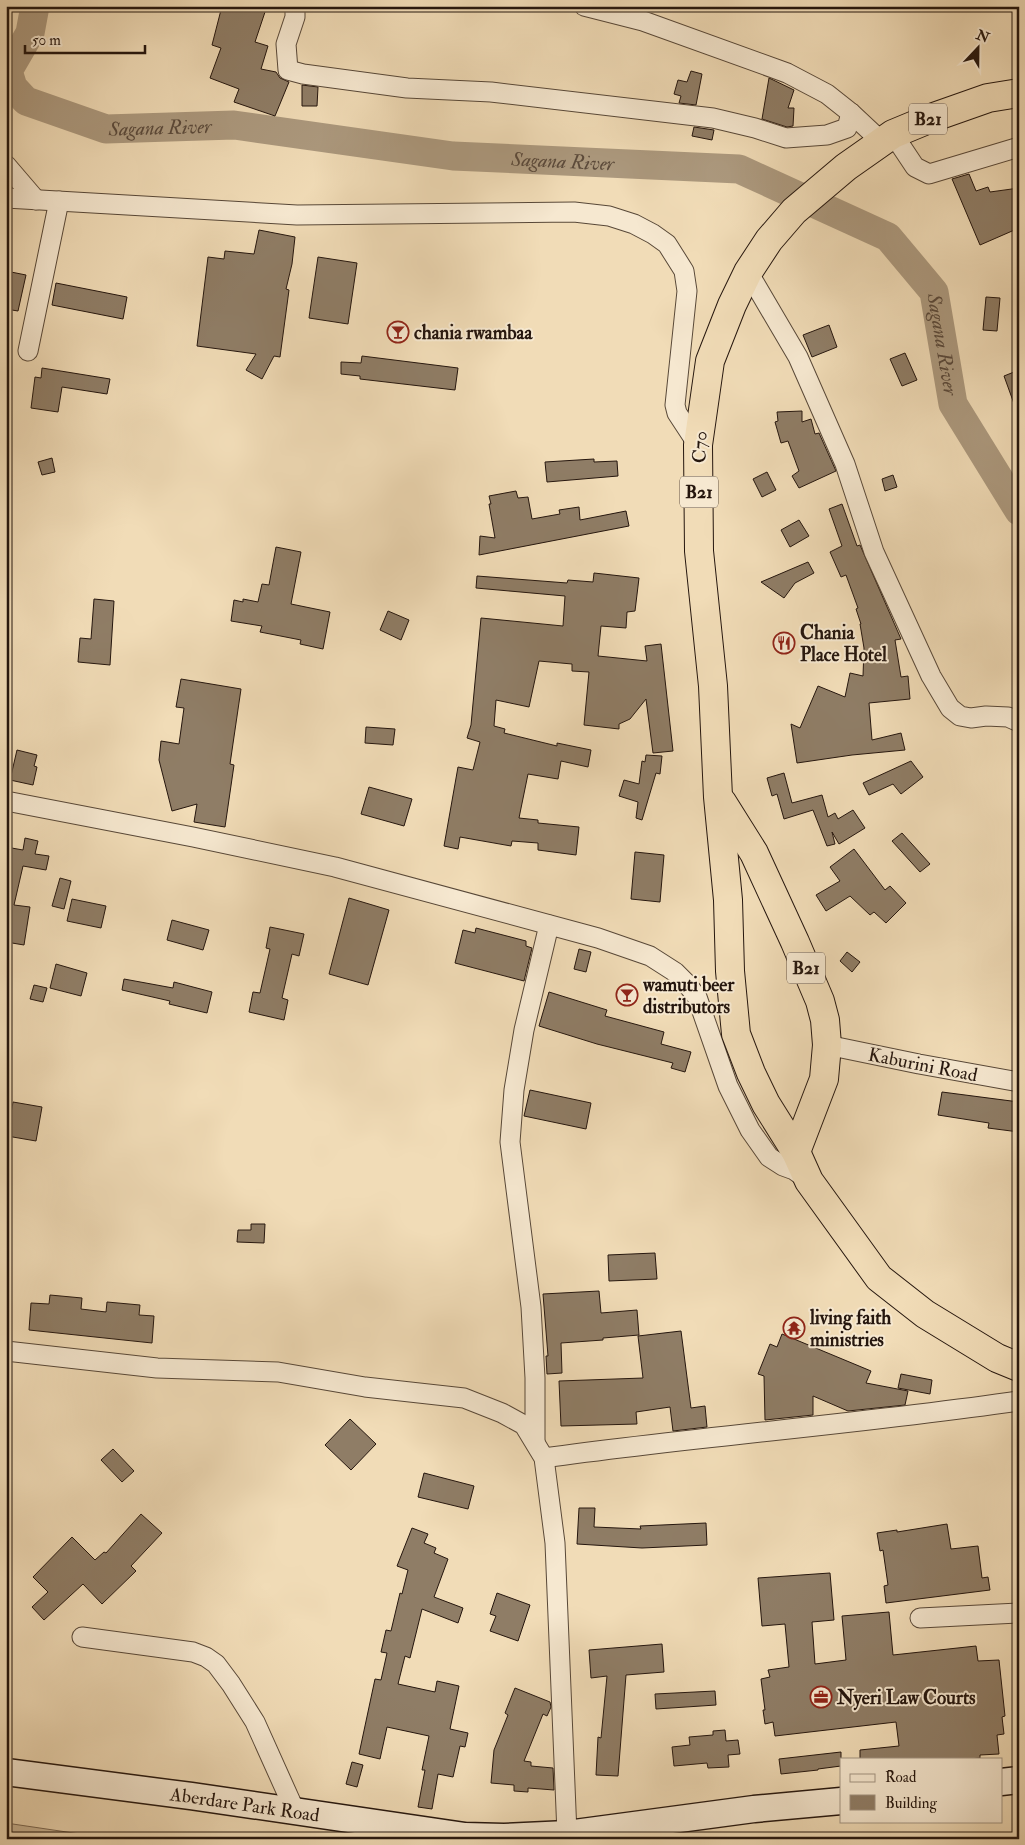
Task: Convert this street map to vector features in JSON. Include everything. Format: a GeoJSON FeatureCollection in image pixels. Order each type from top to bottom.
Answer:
{"type":"FeatureCollection","features":[{"type":"Feature","properties":{"kind":"highway","name":"B21"},"geometry":{"type":"LineString","coordinates":[[887,138],[934,117],[988,98],[1019,93]]}},
{"type":"Feature","properties":{"kind":"highway","name":"C70"},"geometry":{"type":"LineString","coordinates":[[718,797],[713,686],[699,551],[698,445],[710,361],[732,305],[748,272],[769,240],[794,212],[846,167],[887,138]]}},
{"type":"Feature","properties":{"kind":"highway","name":"B21"},"geometry":{"type":"LineString","coordinates":[[718,797],[754,854],[795,942],[820,1001],[825,1020],[827,1045],[824,1079],[796,1152]]}},
{"type":"Feature","properties":{"kind":"highway","name":"B21"},"geometry":{"type":"LineString","coordinates":[[718,797],[728,900],[730,971],[736,1034],[751,1073],[766,1104],[796,1152],[809,1180],[879,1278],[925,1314],[997,1358],[1019,1367]]}},
{"type":"Feature","properties":{"kind":"street"},"geometry":{"type":"LineString","coordinates":[[295,6],[295,17],[286,44],[288,70],[303,74],[407,88],[491,92],[713,118],[786,138],[827,135],[847,128],[851,113]]}},
{"type":"Feature","properties":{"kind":"street"},"geometry":{"type":"LineString","coordinates":[[584,6],[643,20],[787,73],[827,94],[887,138],[915,168],[929,174],[1019,147]]}},
{"type":"Feature","properties":{"kind":"street"},"geometry":{"type":"LineString","coordinates":[[6,165],[36,200]]}},
{"type":"Feature","properties":{"kind":"street"},"geometry":{"type":"LineString","coordinates":[[6,198],[297,215],[574,212],[609,216],[634,224],[654,234],[667,244],[684,271],[686,298],[675,405],[677,413],[698,445]]}},
{"type":"Feature","properties":{"kind":"street"},"geometry":{"type":"LineString","coordinates":[[28,351],[59,201]]}},
{"type":"Feature","properties":{"kind":"street"},"geometry":{"type":"LineString","coordinates":[[748,272],[798,357],[845,464],[874,552],[931,676],[950,708],[960,716],[971,718],[986,716],[1008,717],[1019,722]]}},
{"type":"Feature","properties":{"kind":"street"},"geometry":{"type":"LineString","coordinates":[[6,801],[335,867],[598,938],[650,956],[675,972],[697,997],[736,1105],[750,1130],[769,1157],[809,1180]]}},
{"type":"Feature","properties":{"kind":"street"},"geometry":{"type":"LineString","coordinates":[[535,1441],[535,1378],[530,1308],[510,1142],[514,1090],[524,1030],[549,925]]}},
{"type":"Feature","properties":{"kind":"street","name":"Kaburini Road"},"geometry":{"type":"LineString","coordinates":[[827,1045],[1019,1082]]}},
{"type":"Feature","properties":{"kind":"street"},"geometry":{"type":"LineString","coordinates":[[6,1351],[156,1368],[278,1372],[365,1388],[464,1398],[502,1412],[524,1425],[544,1458],[555,1543],[567,1834]]}},
{"type":"Feature","properties":{"kind":"street"},"geometry":{"type":"LineString","coordinates":[[544,1458],[631,1446],[1019,1401]]}},
{"type":"Feature","properties":{"kind":"street"},"geometry":{"type":"LineString","coordinates":[[920,1618],[1019,1612]]}},
{"type":"Feature","properties":{"kind":"street"},"geometry":{"type":"LineString","coordinates":[[82,1637],[193,1652],[206,1656],[216,1664],[255,1722],[295,1811]]}},
{"type":"Feature","properties":{"kind":"street","name":"Aberdare Park Road"},"geometry":{"type":"LineString","coordinates":[[6,1772],[191,1796],[465,1836],[504,1837],[567,1834],[754,1809],[840,1802]]}},
{"type":"Feature","properties":{"kind":"street"},"geometry":{"type":"LineString","coordinates":[[1002,1782],[1019,1780]]}},
{"type":"Feature","properties":{"kind":"shaded area"},"geometry":{"type":"Polygon","coordinates":[[[6,1823],[114,1839],[6,1839],[6,1823]]]}},
{"type":"Feature","properties":{"kind":"building"},"geometry":{"type":"Polygon","coordinates":[[[222,6],[267,6],[255,42],[268,46],[261,69],[276,72],[280,78],[289,82],[275,116],[234,102],[239,89],[210,78],[221,48],[212,45],[222,6]]]}},
{"type":"Feature","properties":{"kind":"building"},"geometry":{"type":"Polygon","coordinates":[[[691,71],[702,74],[696,105],[679,103],[681,96],[674,94],[678,80],[687,82],[691,71]]]}},
{"type":"Feature","properties":{"kind":"building"},"geometry":{"type":"Polygon","coordinates":[[[769,78],[794,90],[788,108],[794,108],[793,126],[787,127],[762,119],[769,78]]]}},
{"type":"Feature","properties":{"kind":"building"},"geometry":{"type":"Polygon","coordinates":[[[302,85],[318,87],[317,106],[302,106],[302,85]]]}},
{"type":"Feature","properties":{"kind":"building"},"geometry":{"type":"Polygon","coordinates":[[[694,127],[714,130],[712,140],[692,136],[694,127]]]}},
{"type":"Feature","properties":{"kind":"building"},"geometry":{"type":"Polygon","coordinates":[[[969,174],[976,191],[988,187],[990,192],[1019,188],[1019,228],[980,245],[952,179],[969,174]]]}},
{"type":"Feature","properties":{"kind":"building"},"geometry":{"type":"Polygon","coordinates":[[[259,230],[295,237],[292,264],[286,289],[289,290],[280,357],[274,356],[262,379],[246,370],[256,354],[197,346],[208,257],[224,259],[225,251],[254,254],[259,230]]]}},
{"type":"Feature","properties":{"kind":"building"},"geometry":{"type":"Polygon","coordinates":[[[318,257],[357,263],[348,324],[309,318],[318,257]]]}},
{"type":"Feature","properties":{"kind":"building"},"geometry":{"type":"Polygon","coordinates":[[[6,271],[26,275],[18,311],[6,309],[6,271]]]}},
{"type":"Feature","properties":{"kind":"building"},"geometry":{"type":"Polygon","coordinates":[[[56,283],[127,297],[123,319],[52,305],[56,283]]]}},
{"type":"Feature","properties":{"kind":"building"},"geometry":{"type":"Polygon","coordinates":[[[986,297],[1000,298],[997,331],[983,330],[986,297]]]}},
{"type":"Feature","properties":{"kind":"building"},"geometry":{"type":"Polygon","coordinates":[[[829,325],[837,347],[812,357],[803,335],[829,325]]]}},
{"type":"Feature","properties":{"kind":"building"},"geometry":{"type":"Polygon","coordinates":[[[905,353],[917,380],[902,386],[890,359],[905,353]]]}},
{"type":"Feature","properties":{"kind":"building"},"geometry":{"type":"Polygon","coordinates":[[[362,356],[458,368],[455,390],[360,379],[360,376],[341,374],[341,362],[361,363],[362,356]]]}},
{"type":"Feature","properties":{"kind":"building"},"geometry":{"type":"Polygon","coordinates":[[[42,368],[110,379],[107,394],[62,387],[58,412],[31,408],[35,377],[41,378],[42,368]]]}},
{"type":"Feature","properties":{"kind":"building"},"geometry":{"type":"Polygon","coordinates":[[[1019,370],[1019,412],[1017,412],[1004,376],[1019,370]]]}},
{"type":"Feature","properties":{"kind":"building"},"geometry":{"type":"Polygon","coordinates":[[[802,411],[802,422],[811,419],[815,434],[819,433],[836,471],[799,488],[792,476],[799,471],[788,441],[781,443],[775,422],[778,421],[777,412],[802,411]]]}},
{"type":"Feature","properties":{"kind":"building"},"geometry":{"type":"Polygon","coordinates":[[[52,458],[55,472],[42,475],[38,462],[52,458]]]}},
{"type":"Feature","properties":{"kind":"building"},"geometry":{"type":"Polygon","coordinates":[[[594,459],[594,462],[617,461],[618,476],[547,482],[545,462],[594,459]]]}},
{"type":"Feature","properties":{"kind":"building"},"geometry":{"type":"Polygon","coordinates":[[[767,472],[776,490],[762,497],[753,479],[767,472]]]}},
{"type":"Feature","properties":{"kind":"building"},"geometry":{"type":"Polygon","coordinates":[[[893,475],[897,487],[885,491],[882,479],[893,475]]]}},
{"type":"Feature","properties":{"kind":"building"},"geometry":{"type":"Polygon","coordinates":[[[516,491],[518,498],[528,497],[532,519],[560,514],[559,510],[579,507],[580,520],[626,511],[629,526],[479,555],[480,536],[495,538],[489,496],[516,491]]]}},
{"type":"Feature","properties":{"kind":"building"},"geometry":{"type":"Polygon","coordinates":[[[842,504],[857,546],[860,545],[901,639],[895,640],[901,677],[908,676],[910,699],[869,703],[872,740],[901,733],[905,750],[797,763],[791,724],[800,728],[818,686],[845,697],[850,673],[863,676],[864,648],[861,624],[856,609],[858,608],[846,575],[841,577],[830,552],[842,546],[829,509],[842,504]]]}},
{"type":"Feature","properties":{"kind":"building"},"geometry":{"type":"Polygon","coordinates":[[[799,520],[809,536],[790,547],[781,530],[799,520]]]}},
{"type":"Feature","properties":{"kind":"building"},"geometry":{"type":"Polygon","coordinates":[[[276,547],[301,552],[291,604],[330,612],[323,649],[300,644],[301,640],[260,632],[262,626],[231,621],[234,600],[243,602],[243,599],[258,602],[262,584],[269,585],[276,547]]]}},
{"type":"Feature","properties":{"kind":"building"},"geometry":{"type":"Polygon","coordinates":[[[808,562],[814,573],[795,583],[784,598],[761,582],[808,562]]]}},
{"type":"Feature","properties":{"kind":"building"},"geometry":{"type":"Polygon","coordinates":[[[594,573],[639,578],[635,611],[627,612],[626,628],[601,626],[598,656],[647,661],[645,646],[661,644],[673,751],[653,753],[646,699],[630,719],[619,724],[619,729],[584,725],[589,672],[572,671],[572,664],[539,661],[529,707],[496,700],[494,726],[505,729],[504,733],[557,746],[557,743],[591,750],[588,767],[561,761],[558,779],[528,774],[519,818],[538,820],[538,823],[579,827],[576,855],[538,850],[538,843],[512,841],[511,846],[460,837],[458,849],[444,846],[458,767],[473,770],[480,742],[467,738],[471,725],[481,618],[563,626],[565,596],[476,588],[477,576],[567,583],[568,580],[593,582],[594,573]]]}},
{"type":"Feature","properties":{"kind":"building"},"geometry":{"type":"Polygon","coordinates":[[[94,599],[114,601],[110,665],[78,662],[80,638],[91,639],[94,599]]]}},
{"type":"Feature","properties":{"kind":"building"},"geometry":{"type":"Polygon","coordinates":[[[388,611],[409,620],[401,640],[380,630],[388,611]]]}},
{"type":"Feature","properties":{"kind":"building"},"geometry":{"type":"Polygon","coordinates":[[[181,679],[241,689],[230,764],[234,765],[225,827],[194,822],[197,804],[172,811],[159,760],[161,741],[179,744],[184,708],[176,707],[181,679]]]}},
{"type":"Feature","properties":{"kind":"building"},"geometry":{"type":"Polygon","coordinates":[[[366,727],[395,729],[393,745],[365,743],[366,727]]]}},
{"type":"Feature","properties":{"kind":"building"},"geometry":{"type":"Polygon","coordinates":[[[17,750],[37,755],[34,766],[37,767],[33,785],[10,780],[17,750]]]}},
{"type":"Feature","properties":{"kind":"building"},"geometry":{"type":"Polygon","coordinates":[[[646,755],[662,756],[660,774],[656,773],[642,820],[636,818],[638,802],[619,796],[624,780],[639,784],[642,761],[645,762],[646,755]]]}},
{"type":"Feature","properties":{"kind":"building"},"geometry":{"type":"Polygon","coordinates":[[[911,761],[923,777],[901,794],[893,784],[869,795],[863,783],[911,761]]]}},
{"type":"Feature","properties":{"kind":"building"},"geometry":{"type":"Polygon","coordinates":[[[784,773],[792,803],[822,795],[828,817],[835,813],[838,819],[853,810],[865,828],[839,844],[832,832],[835,844],[827,846],[813,810],[784,819],[777,794],[772,796],[767,778],[784,773]]]}},
{"type":"Feature","properties":{"kind":"building"},"geometry":{"type":"Polygon","coordinates":[[[369,787],[412,799],[404,826],[361,814],[369,787]]]}},
{"type":"Feature","properties":{"kind":"building"},"geometry":{"type":"Polygon","coordinates":[[[902,833],[930,864],[920,872],[892,841],[902,833]]]}},
{"type":"Feature","properties":{"kind":"building"},"geometry":{"type":"Polygon","coordinates":[[[25,838],[38,841],[35,854],[49,856],[46,870],[23,866],[14,905],[30,907],[24,945],[6,942],[6,847],[23,850],[25,838]]]}},
{"type":"Feature","properties":{"kind":"building"},"geometry":{"type":"Polygon","coordinates":[[[854,849],[885,890],[890,886],[906,903],[886,923],[874,912],[870,915],[850,896],[826,911],[816,895],[840,881],[830,867],[854,849]]]}},
{"type":"Feature","properties":{"kind":"building"},"geometry":{"type":"Polygon","coordinates":[[[635,852],[664,855],[660,902],[631,899],[635,852]]]}},
{"type":"Feature","properties":{"kind":"building"},"geometry":{"type":"Polygon","coordinates":[[[60,878],[71,881],[64,909],[52,906],[60,878]]]}},
{"type":"Feature","properties":{"kind":"building"},"geometry":{"type":"Polygon","coordinates":[[[349,898],[389,910],[368,985],[329,974],[349,898]]]}},
{"type":"Feature","properties":{"kind":"building"},"geometry":{"type":"Polygon","coordinates":[[[72,899],[106,906],[101,928],[67,921],[72,899]]]}},
{"type":"Feature","properties":{"kind":"building"},"geometry":{"type":"Polygon","coordinates":[[[172,920],[209,930],[203,950],[167,940],[172,920]]]}},
{"type":"Feature","properties":{"kind":"building"},"geometry":{"type":"Polygon","coordinates":[[[270,927],[304,934],[299,956],[292,954],[282,998],[288,1000],[284,1020],[249,1012],[253,992],[260,993],[270,949],[266,948],[270,927]]]}},
{"type":"Feature","properties":{"kind":"building"},"geometry":{"type":"Polygon","coordinates":[[[476,928],[526,941],[526,946],[532,948],[524,981],[455,963],[463,930],[475,933],[476,928]]]}},
{"type":"Feature","properties":{"kind":"building"},"geometry":{"type":"Polygon","coordinates":[[[579,949],[591,952],[586,972],[574,969],[579,949]]]}},
{"type":"Feature","properties":{"kind":"building"},"geometry":{"type":"Polygon","coordinates":[[[847,952],[860,962],[852,972],[840,961],[847,952]]]}},
{"type":"Feature","properties":{"kind":"building"},"geometry":{"type":"Polygon","coordinates":[[[56,964],[87,973],[81,996],[50,988],[56,964]]]}},
{"type":"Feature","properties":{"kind":"building"},"geometry":{"type":"Polygon","coordinates":[[[124,979],[173,988],[174,982],[212,992],[207,1013],[169,1004],[170,1001],[122,990],[124,979]]]}},
{"type":"Feature","properties":{"kind":"building"},"geometry":{"type":"Polygon","coordinates":[[[34,985],[47,988],[43,1002],[30,999],[34,985]]]}},
{"type":"Feature","properties":{"kind":"building"},"geometry":{"type":"Polygon","coordinates":[[[549,992],[607,1010],[605,1016],[664,1032],[661,1044],[691,1052],[685,1072],[671,1068],[673,1063],[597,1044],[539,1026],[549,992]]]}},
{"type":"Feature","properties":{"kind":"building"},"geometry":{"type":"Polygon","coordinates":[[[530,1090],[591,1103],[586,1129],[524,1116],[530,1090]]]}},
{"type":"Feature","properties":{"kind":"building"},"geometry":{"type":"Polygon","coordinates":[[[942,1092],[1019,1102],[1019,1132],[988,1128],[989,1123],[938,1115],[942,1092]]]}},
{"type":"Feature","properties":{"kind":"building"},"geometry":{"type":"Polygon","coordinates":[[[13,1102],[42,1107],[36,1141],[7,1136],[13,1102]]]}},
{"type":"Feature","properties":{"kind":"building"},"geometry":{"type":"Polygon","coordinates":[[[251,1224],[265,1224],[264,1243],[237,1242],[238,1230],[251,1230],[251,1224]]]}},
{"type":"Feature","properties":{"kind":"building"},"geometry":{"type":"Polygon","coordinates":[[[655,1253],[657,1279],[609,1281],[608,1255],[655,1253]]]}},
{"type":"Feature","properties":{"kind":"building"},"geometry":{"type":"Polygon","coordinates":[[[599,1291],[601,1313],[637,1310],[639,1335],[561,1343],[562,1373],[547,1374],[546,1356],[548,1356],[543,1294],[599,1291]]]}},
{"type":"Feature","properties":{"kind":"building"},"geometry":{"type":"Polygon","coordinates":[[[50,1295],[82,1298],[81,1309],[106,1312],[107,1302],[140,1305],[139,1315],[154,1316],[152,1343],[29,1330],[31,1303],[49,1304],[50,1295]]]}},
{"type":"Feature","properties":{"kind":"building"},"geometry":{"type":"Polygon","coordinates":[[[681,1331],[691,1408],[705,1406],[707,1427],[673,1431],[670,1407],[636,1412],[637,1424],[561,1426],[559,1381],[643,1378],[638,1336],[681,1331]]]}},
{"type":"Feature","properties":{"kind":"building"},"geometry":{"type":"Polygon","coordinates":[[[782,1334],[871,1371],[866,1383],[908,1391],[905,1405],[848,1411],[813,1396],[813,1415],[765,1420],[764,1376],[758,1374],[770,1344],[777,1347],[782,1334]]]}},
{"type":"Feature","properties":{"kind":"building"},"geometry":{"type":"Polygon","coordinates":[[[901,1374],[932,1380],[930,1394],[898,1388],[901,1374]]]}},
{"type":"Feature","properties":{"kind":"building"},"geometry":{"type":"Polygon","coordinates":[[[350,1419],[376,1444],[351,1470],[325,1445],[350,1419]]]}},
{"type":"Feature","properties":{"kind":"building"},"geometry":{"type":"Polygon","coordinates":[[[113,1449],[134,1471],[122,1482],[101,1460],[113,1449]]]}},
{"type":"Feature","properties":{"kind":"building"},"geometry":{"type":"Polygon","coordinates":[[[424,1473],[474,1486],[468,1509],[418,1497],[424,1473]]]}},
{"type":"Feature","properties":{"kind":"building"},"geometry":{"type":"Polygon","coordinates":[[[579,1508],[595,1508],[594,1527],[641,1529],[640,1526],[706,1523],[707,1545],[642,1548],[577,1544],[579,1508]]]}},
{"type":"Feature","properties":{"kind":"building"},"geometry":{"type":"Polygon","coordinates":[[[141,1514],[162,1533],[131,1566],[136,1571],[102,1604],[83,1584],[44,1620],[32,1607],[48,1592],[33,1577],[72,1537],[95,1560],[104,1552],[106,1553],[141,1514]]]}},
{"type":"Feature","properties":{"kind":"building"},"geometry":{"type":"Polygon","coordinates":[[[947,1524],[951,1549],[978,1546],[982,1578],[988,1577],[990,1590],[886,1603],[884,1586],[888,1585],[883,1550],[880,1551],[877,1533],[897,1530],[897,1532],[947,1524]]]}},
{"type":"Feature","properties":{"kind":"building"},"geometry":{"type":"Polygon","coordinates":[[[412,1528],[428,1534],[424,1543],[436,1548],[434,1553],[448,1559],[434,1597],[463,1608],[458,1623],[422,1609],[410,1658],[405,1656],[398,1684],[435,1692],[437,1681],[459,1686],[450,1729],[468,1733],[465,1747],[460,1746],[453,1777],[438,1774],[432,1809],[418,1807],[425,1770],[422,1770],[429,1736],[387,1727],[380,1759],[359,1754],[375,1679],[381,1680],[387,1653],[381,1652],[386,1630],[391,1631],[400,1593],[402,1594],[408,1570],[397,1566],[412,1528]]]}},
{"type":"Feature","properties":{"kind":"building"},"geometry":{"type":"Polygon","coordinates":[[[830,1573],[834,1620],[812,1622],[815,1664],[846,1660],[842,1616],[889,1612],[893,1655],[976,1646],[978,1661],[999,1660],[1005,1716],[1002,1717],[1004,1734],[997,1735],[999,1754],[980,1755],[980,1758],[860,1758],[860,1750],[899,1746],[896,1722],[775,1736],[773,1722],[765,1724],[761,1679],[770,1677],[768,1670],[789,1667],[785,1624],[762,1626],[758,1578],[830,1573]]]}},
{"type":"Feature","properties":{"kind":"building"},"geometry":{"type":"Polygon","coordinates":[[[497,1593],[530,1605],[518,1641],[490,1631],[496,1616],[490,1614],[497,1593]]]}},
{"type":"Feature","properties":{"kind":"building"},"geometry":{"type":"Polygon","coordinates":[[[662,1644],[664,1672],[626,1675],[618,1776],[596,1775],[598,1737],[601,1738],[607,1676],[591,1678],[589,1650],[662,1644]]]}},
{"type":"Feature","properties":{"kind":"building"},"geometry":{"type":"Polygon","coordinates":[[[515,1688],[550,1702],[551,1707],[547,1716],[543,1714],[524,1761],[531,1762],[531,1766],[553,1768],[554,1790],[528,1788],[528,1792],[514,1791],[514,1785],[491,1783],[494,1750],[508,1715],[505,1713],[515,1688]]]}},
{"type":"Feature","properties":{"kind":"building"},"geometry":{"type":"Polygon","coordinates":[[[715,1691],[716,1705],[656,1709],[655,1694],[715,1691]]]}},
{"type":"Feature","properties":{"kind":"building"},"geometry":{"type":"Polygon","coordinates":[[[725,1730],[726,1741],[738,1740],[740,1754],[728,1755],[729,1767],[708,1768],[707,1763],[674,1766],[672,1747],[690,1745],[689,1737],[713,1735],[713,1731],[725,1730]]]}},
{"type":"Feature","properties":{"kind":"building"},"geometry":{"type":"Polygon","coordinates":[[[841,1752],[840,1766],[818,1770],[781,1774],[779,1759],[841,1752]]]}},
{"type":"Feature","properties":{"kind":"building"},"geometry":{"type":"Polygon","coordinates":[[[352,1762],[363,1765],[357,1787],[346,1784],[352,1762]]]}},
{"type":"Feature","properties":{"kind":"waterway","name":"Sagana River"},"geometry":{"type":"LineString","coordinates":[[35,6],[30,33],[8,71],[13,87],[26,101],[106,129],[234,125],[453,156],[739,169],[888,237],[934,292],[953,404],[1019,511]]}},
{"type":"Feature","properties":{"kind":"place","name":"chania rwambaa"},"geometry":{"type":"Point","coordinates":[398,332]}},
{"type":"Feature","properties":{"kind":"place","name":"Chania Place Hotel"},"geometry":{"type":"Point","coordinates":[784,643]}},
{"type":"Feature","properties":{"kind":"place","name":"wamuti beer distributors"},"geometry":{"type":"Point","coordinates":[627,995]}},
{"type":"Feature","properties":{"kind":"place","name":"living faith ministries"},"geometry":{"type":"Point","coordinates":[794,1328]}},
{"type":"Feature","properties":{"kind":"place","name":"Nyeri Law Courts"},"geometry":{"type":"Point","coordinates":[821,1697]}}]}
